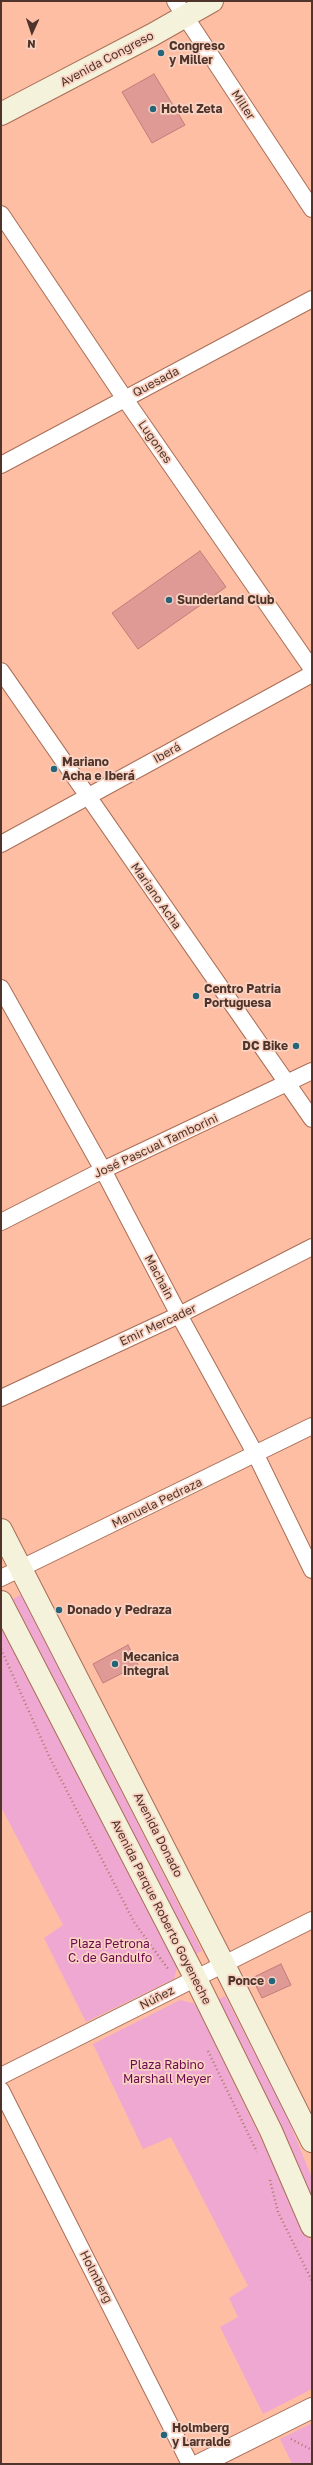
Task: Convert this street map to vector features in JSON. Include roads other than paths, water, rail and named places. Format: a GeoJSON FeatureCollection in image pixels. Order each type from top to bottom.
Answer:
{"type":"FeatureCollection","features":[{"type":"Feature","properties":{"kind":"main road","name":"Avenida Congreso"},"geometry":{"type":"LineString","coordinates":[[1,114],[180,9],[212,1]]}},
{"type":"Feature","properties":{"kind":"main road","name":"Avenida Donado"},"geometry":{"type":"LineString","coordinates":[[1,1530],[22,1568],[224,1964],[312,2141]]}},
{"type":"Feature","properties":{"kind":"main road","name":"Avenida Parque Roberto Goyeneche"},"geometry":{"type":"LineString","coordinates":[[1,1602],[188,1983],[271,2131],[312,2226]]}},
{"type":"Feature","properties":{"kind":"street","name":"Miller"},"geometry":{"type":"LineString","coordinates":[[180,9],[312,209]]}},
{"type":"Feature","properties":{"kind":"street","name":"Lugones"},"geometry":{"type":"LineString","coordinates":[[1,214],[125,399],[312,669]]}},
{"type":"Feature","properties":{"kind":"street","name":"Quesada"},"geometry":{"type":"LineString","coordinates":[[1,465],[312,299]]}},
{"type":"Feature","properties":{"kind":"street","name":"Mariano Acha"},"geometry":{"type":"LineString","coordinates":[[1,671],[312,1120]]}},
{"type":"Feature","properties":{"kind":"street","name":"Iberá"},"geometry":{"type":"LineString","coordinates":[[1,844],[312,674]]}},
{"type":"Feature","properties":{"kind":"street","name":"Machain"},"geometry":{"type":"LineString","coordinates":[[1,988],[103,1170],[179,1316],[256,1455],[312,1570]]}},
{"type":"Feature","properties":{"kind":"street","name":"José Pascual Tamborini"},"geometry":{"type":"LineString","coordinates":[[1,1222],[103,1170],[312,1072]]}},
{"type":"Feature","properties":{"kind":"street","name":"Emir Mercader"},"geometry":{"type":"LineString","coordinates":[[1,1398],[179,1316],[312,1247]]}},
{"type":"Feature","properties":{"kind":"street","name":"Manuela Pedraza"},"geometry":{"type":"LineString","coordinates":[[1,1578],[256,1455],[312,1426]]}},
{"type":"Feature","properties":{"kind":"street","name":"Núñez"},"geometry":{"type":"LineString","coordinates":[[1,2076],[312,1920]]}},
{"type":"Feature","properties":{"kind":"street","name":"Holmberg"},"geometry":{"type":"LineString","coordinates":[[1,2090],[190,2464]]}},
{"type":"Feature","properties":{"kind":"street"},"geometry":{"type":"LineString","coordinates":[[200,2464],[312,2408]]}},
{"type":"Feature","properties":{"kind":"place","name":"Congreso y Miller"},"geometry":{"type":"Point","coordinates":[161,53]}},
{"type":"Feature","properties":{"kind":"place","name":"Hotel Zeta"},"geometry":{"type":"Point","coordinates":[153,109]}},
{"type":"Feature","properties":{"kind":"place","name":"Sunderland Club"},"geometry":{"type":"Point","coordinates":[169,600]}},
{"type":"Feature","properties":{"kind":"place","name":"Mariano Acha e Iberá"},"geometry":{"type":"Point","coordinates":[54,769]}},
{"type":"Feature","properties":{"kind":"place","name":"Centro Patria Portuguesa"},"geometry":{"type":"Point","coordinates":[196,996]}},
{"type":"Feature","properties":{"kind":"place","name":"DC Bike"},"geometry":{"type":"Point","coordinates":[296,1046]}},
{"type":"Feature","properties":{"kind":"place","name":"Donado y Pedraza"},"geometry":{"type":"Point","coordinates":[59,1610]}},
{"type":"Feature","properties":{"kind":"place","name":"Mecanica Integral"},"geometry":{"type":"Point","coordinates":[115,1664]}},
{"type":"Feature","properties":{"kind":"place","name":"Ponce"},"geometry":{"type":"Point","coordinates":[272,1981]}},
{"type":"Feature","properties":{"kind":"place","name":"Holmberg y Larralde"},"geometry":{"type":"Point","coordinates":[164,2435]}},
{"type":"Feature","properties":{"kind":"park label","name":"Plaza Petrona C. de Gandulfo"},"geometry":{"type":"Point","coordinates":[110,1951]}},
{"type":"Feature","properties":{"kind":"park label","name":"Plaza Rabino Marshall Meyer"},"geometry":{"type":"Point","coordinates":[167,2072]}}]}
